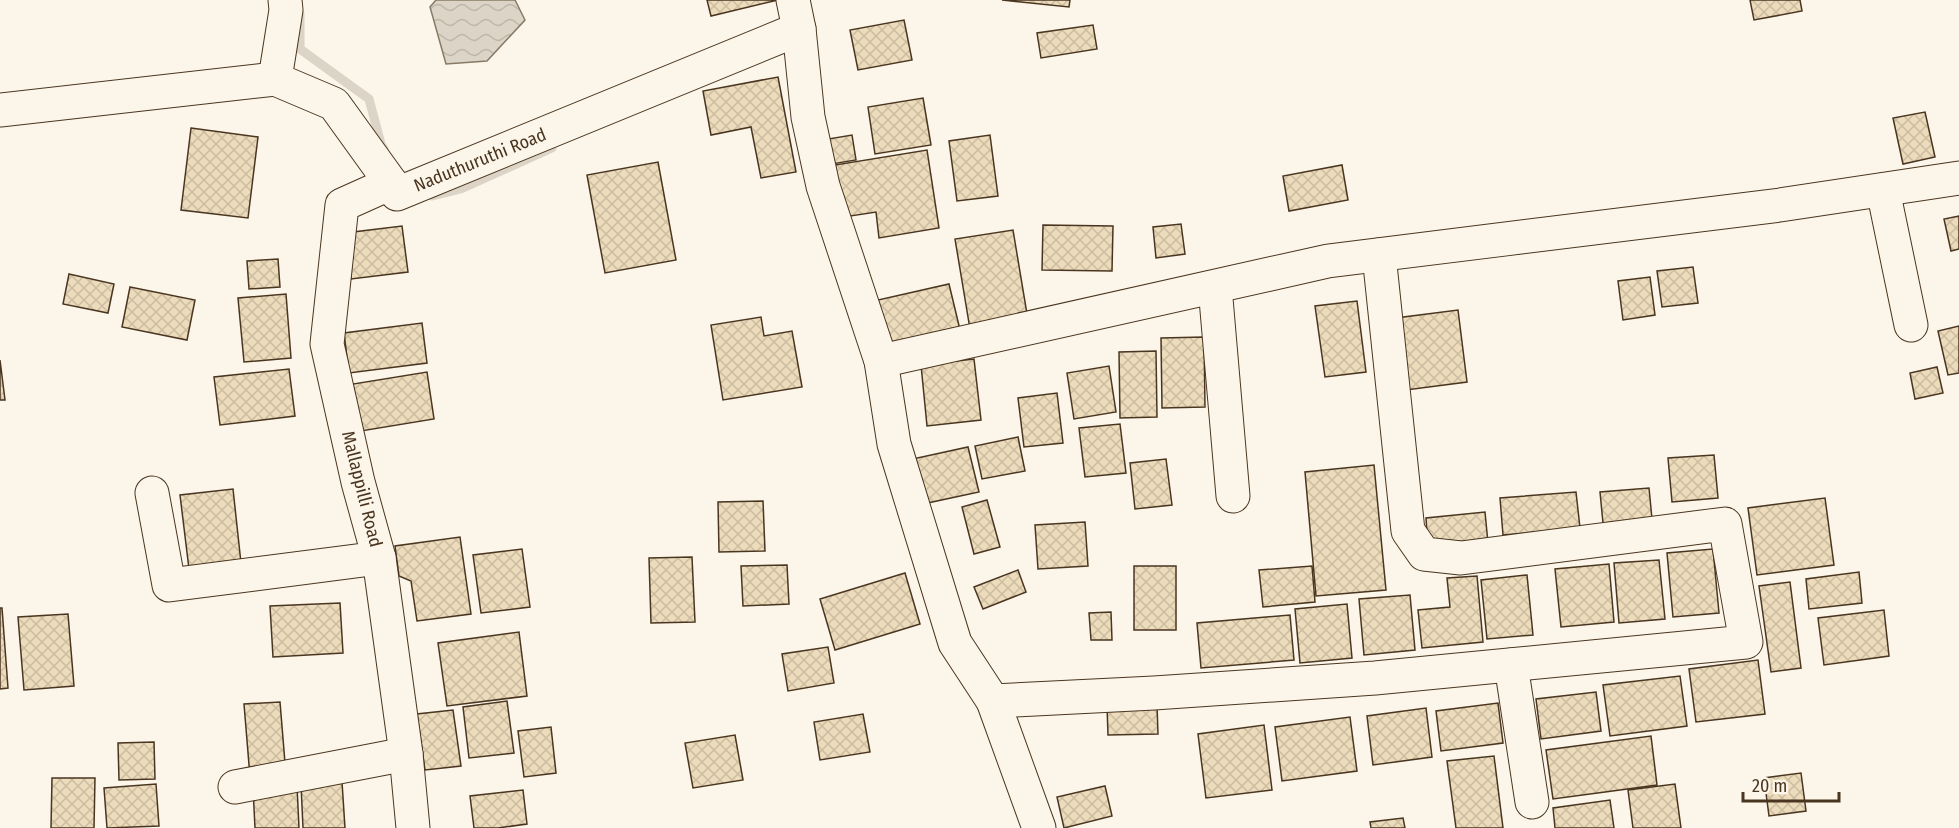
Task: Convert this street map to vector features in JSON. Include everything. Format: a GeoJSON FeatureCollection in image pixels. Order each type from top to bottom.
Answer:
{"type":"FeatureCollection","features":[{"type":"Feature","properties":{"kind":"street"},"geometry":{"type":"LineString","coordinates":[[0,110],[275,79],[286,10],[285,0]]}},
{"type":"Feature","properties":{"kind":"street"},"geometry":{"type":"LineString","coordinates":[[796,14],[808,117],[823,186],[881,361],[894,444],[955,643],[993,701],[1039,828]]}},
{"type":"Feature","properties":{"kind":"street","name":"Naduthuruthi Road"},"geometry":{"type":"LineString","coordinates":[[275,79],[334,104],[392,183],[397,194],[796,14]]}},
{"type":"Feature","properties":{"kind":"street"},"geometry":{"type":"LineString","coordinates":[[881,361],[1328,261],[1780,205],[1959,178]]}},
{"type":"Feature","properties":{"kind":"street","name":"Mallappilli Road"},"geometry":{"type":"LineString","coordinates":[[392,183],[348,202],[327,344],[358,482],[379,558],[406,754],[413,828]]}},
{"type":"Feature","properties":{"kind":"street"},"geometry":{"type":"LineString","coordinates":[[1883,190],[1911,325]]}},
{"type":"Feature","properties":{"kind":"street"},"geometry":{"type":"LineString","coordinates":[[993,701],[1375,678],[1746,642],[1725,524],[1461,558],[1424,554],[1408,531],[1379,255]]}},
{"type":"Feature","properties":{"kind":"street"},"geometry":{"type":"LineString","coordinates":[[1215,287],[1233,496]]}},
{"type":"Feature","properties":{"kind":"street"},"geometry":{"type":"LineString","coordinates":[[152,493],[169,585],[379,558]]}},
{"type":"Feature","properties":{"kind":"street"},"geometry":{"type":"LineString","coordinates":[[1511,665],[1532,802]]}},
{"type":"Feature","properties":{"kind":"street"},"geometry":{"type":"LineString","coordinates":[[235,787],[406,754]]}},
{"type":"Feature","properties":{"kind":"water"},"geometry":{"type":"Polygon","coordinates":[[[436,0],[515,0],[525,20],[487,61],[446,64],[430,7],[436,0]]]}},
{"type":"Feature","properties":{"kind":"building"},"geometry":{"type":"Polygon","coordinates":[[[707,0],[778,0],[711,16],[707,0]]]}},
{"type":"Feature","properties":{"kind":"building"},"geometry":{"type":"Polygon","coordinates":[[[1002,0],[1070,0],[1069,7],[1002,0]]]}},
{"type":"Feature","properties":{"kind":"building"},"geometry":{"type":"Polygon","coordinates":[[[1750,0],[1800,0],[1802,11],[1754,20],[1750,0]]]}},
{"type":"Feature","properties":{"kind":"building"},"geometry":{"type":"Polygon","coordinates":[[[904,20],[912,60],[858,70],[850,30],[904,20]]]}},
{"type":"Feature","properties":{"kind":"building"},"geometry":{"type":"Polygon","coordinates":[[[1093,25],[1097,49],[1041,58],[1037,33],[1093,25]]]}},
{"type":"Feature","properties":{"kind":"building"},"geometry":{"type":"Polygon","coordinates":[[[778,77],[796,172],[761,178],[751,127],[711,135],[703,91],[778,77]]]}},
{"type":"Feature","properties":{"kind":"building"},"geometry":{"type":"Polygon","coordinates":[[[923,98],[931,145],[875,154],[868,107],[923,98]]]}},
{"type":"Feature","properties":{"kind":"building"},"geometry":{"type":"Polygon","coordinates":[[[1925,112],[1935,157],[1903,164],[1893,118],[1925,112]]]}},
{"type":"Feature","properties":{"kind":"building"},"geometry":{"type":"Polygon","coordinates":[[[191,128],[258,137],[248,218],[181,210],[191,128]]]}},
{"type":"Feature","properties":{"kind":"building"},"geometry":{"type":"Polygon","coordinates":[[[852,135],[856,160],[832,164],[828,139],[852,135]]]}},
{"type":"Feature","properties":{"kind":"building"},"geometry":{"type":"Polygon","coordinates":[[[990,135],[998,196],[957,201],[949,141],[990,135]]]}},
{"type":"Feature","properties":{"kind":"building"},"geometry":{"type":"Polygon","coordinates":[[[927,150],[939,228],[879,238],[876,212],[844,217],[835,165],[927,150]]]}},
{"type":"Feature","properties":{"kind":"building"},"geometry":{"type":"Polygon","coordinates":[[[658,162],[676,260],[605,273],[587,175],[658,162]]]}},
{"type":"Feature","properties":{"kind":"building"},"geometry":{"type":"Polygon","coordinates":[[[1342,165],[1348,200],[1289,211],[1283,176],[1342,165]]]}},
{"type":"Feature","properties":{"kind":"building"},"geometry":{"type":"Polygon","coordinates":[[[1959,216],[1959,249],[1951,251],[1944,219],[1959,216]]]}},
{"type":"Feature","properties":{"kind":"building"},"geometry":{"type":"Polygon","coordinates":[[[1181,224],[1185,254],[1156,258],[1153,227],[1181,224]]]}},
{"type":"Feature","properties":{"kind":"building"},"geometry":{"type":"Polygon","coordinates":[[[1043,225],[1113,226],[1112,271],[1042,270],[1043,225]]]}},
{"type":"Feature","properties":{"kind":"building"},"geometry":{"type":"Polygon","coordinates":[[[402,226],[408,272],[351,279],[345,233],[402,226]]]}},
{"type":"Feature","properties":{"kind":"building"},"geometry":{"type":"Polygon","coordinates":[[[1013,230],[1029,326],[971,335],[955,239],[1013,230]]]}},
{"type":"Feature","properties":{"kind":"building"},"geometry":{"type":"Polygon","coordinates":[[[278,259],[280,287],[249,289],[247,261],[278,259]]]}},
{"type":"Feature","properties":{"kind":"building"},"geometry":{"type":"Polygon","coordinates":[[[1693,267],[1698,303],[1662,307],[1657,271],[1693,267]]]}},
{"type":"Feature","properties":{"kind":"building"},"geometry":{"type":"Polygon","coordinates":[[[69,274],[114,284],[108,313],[63,304],[69,274]]]}},
{"type":"Feature","properties":{"kind":"building"},"geometry":{"type":"Polygon","coordinates":[[[1650,277],[1655,315],[1623,320],[1618,281],[1650,277]]]}},
{"type":"Feature","properties":{"kind":"building"},"geometry":{"type":"Polygon","coordinates":[[[949,284],[961,334],[889,349],[878,300],[949,284]]]}},
{"type":"Feature","properties":{"kind":"building"},"geometry":{"type":"Polygon","coordinates":[[[130,287],[195,300],[187,340],[122,327],[130,287]]]}},
{"type":"Feature","properties":{"kind":"building"},"geometry":{"type":"Polygon","coordinates":[[[286,294],[291,358],[244,362],[238,298],[286,294]]]}},
{"type":"Feature","properties":{"kind":"building"},"geometry":{"type":"Polygon","coordinates":[[[1357,301],[1366,372],[1325,377],[1315,306],[1357,301]]]}},
{"type":"Feature","properties":{"kind":"building"},"geometry":{"type":"Polygon","coordinates":[[[1458,310],[1467,382],[1406,390],[1396,318],[1458,310]]]}},
{"type":"Feature","properties":{"kind":"building"},"geometry":{"type":"Polygon","coordinates":[[[761,317],[764,336],[792,331],[802,387],[723,400],[711,325],[761,317]]]}},
{"type":"Feature","properties":{"kind":"building"},"geometry":{"type":"Polygon","coordinates":[[[422,323],[427,363],[349,373],[344,333],[422,323]]]}},
{"type":"Feature","properties":{"kind":"building"},"geometry":{"type":"Polygon","coordinates":[[[1959,326],[1959,373],[1948,375],[1938,331],[1959,326]]]}},
{"type":"Feature","properties":{"kind":"building"},"geometry":{"type":"Polygon","coordinates":[[[1204,337],[1205,407],[1162,408],[1161,338],[1204,337]]]}},
{"type":"Feature","properties":{"kind":"building"},"geometry":{"type":"Polygon","coordinates":[[[1156,351],[1157,417],[1120,418],[1119,352],[1156,351]]]}},
{"type":"Feature","properties":{"kind":"building"},"geometry":{"type":"Polygon","coordinates":[[[974,359],[981,420],[927,426],[921,365],[974,359]]]}},
{"type":"Feature","properties":{"kind":"building"},"geometry":{"type":"Polygon","coordinates":[[[0,360],[5,400],[0,400],[0,360]]]}},
{"type":"Feature","properties":{"kind":"building"},"geometry":{"type":"Polygon","coordinates":[[[1109,366],[1116,412],[1074,419],[1067,373],[1109,366]]]}},
{"type":"Feature","properties":{"kind":"building"},"geometry":{"type":"Polygon","coordinates":[[[1937,367],[1943,393],[1915,399],[1910,373],[1937,367]]]}},
{"type":"Feature","properties":{"kind":"building"},"geometry":{"type":"Polygon","coordinates":[[[289,369],[295,416],[220,425],[214,377],[289,369]]]}},
{"type":"Feature","properties":{"kind":"building"},"geometry":{"type":"Polygon","coordinates":[[[427,372],[434,419],[361,431],[353,384],[427,372]]]}},
{"type":"Feature","properties":{"kind":"building"},"geometry":{"type":"Polygon","coordinates":[[[1057,393],[1063,443],[1024,447],[1018,398],[1057,393]]]}},
{"type":"Feature","properties":{"kind":"building"},"geometry":{"type":"Polygon","coordinates":[[[1120,424],[1126,473],[1085,477],[1079,428],[1120,424]]]}},
{"type":"Feature","properties":{"kind":"building"},"geometry":{"type":"Polygon","coordinates":[[[1018,437],[1025,471],[982,479],[975,446],[1018,437]]]}},
{"type":"Feature","properties":{"kind":"building"},"geometry":{"type":"Polygon","coordinates":[[[968,447],[979,492],[918,505],[908,460],[968,447]]]}},
{"type":"Feature","properties":{"kind":"building"},"geometry":{"type":"Polygon","coordinates":[[[1714,455],[1718,498],[1672,502],[1668,458],[1714,455]]]}},
{"type":"Feature","properties":{"kind":"building"},"geometry":{"type":"Polygon","coordinates":[[[1166,459],[1172,505],[1135,509],[1130,463],[1166,459]]]}},
{"type":"Feature","properties":{"kind":"building"},"geometry":{"type":"Polygon","coordinates":[[[1374,465],[1386,590],[1316,596],[1305,472],[1374,465]]]}},
{"type":"Feature","properties":{"kind":"building"},"geometry":{"type":"Polygon","coordinates":[[[1649,488],[1652,519],[1603,523],[1600,492],[1649,488]]]}},
{"type":"Feature","properties":{"kind":"building"},"geometry":{"type":"Polygon","coordinates":[[[233,489],[241,563],[189,569],[180,495],[233,489]]]}},
{"type":"Feature","properties":{"kind":"building"},"geometry":{"type":"Polygon","coordinates":[[[1576,492],[1580,528],[1503,535],[1500,498],[1576,492]]]}},
{"type":"Feature","properties":{"kind":"building"},"geometry":{"type":"Polygon","coordinates":[[[1825,498],[1834,565],[1757,575],[1748,508],[1825,498]]]}},
{"type":"Feature","properties":{"kind":"building"},"geometry":{"type":"Polygon","coordinates":[[[987,500],[1000,547],[974,554],[962,507],[987,500]]]}},
{"type":"Feature","properties":{"kind":"building"},"geometry":{"type":"Polygon","coordinates":[[[763,501],[765,551],[719,552],[718,502],[763,501]]]}},
{"type":"Feature","properties":{"kind":"building"},"geometry":{"type":"Polygon","coordinates":[[[1485,512],[1488,543],[1428,549],[1426,518],[1485,512]]]}},
{"type":"Feature","properties":{"kind":"building"},"geometry":{"type":"Polygon","coordinates":[[[1085,522],[1088,566],[1038,569],[1035,525],[1085,522]]]}},
{"type":"Feature","properties":{"kind":"building"},"geometry":{"type":"Polygon","coordinates":[[[460,537],[471,614],[417,621],[411,581],[399,576],[395,546],[460,537]]]}},
{"type":"Feature","properties":{"kind":"building"},"geometry":{"type":"Polygon","coordinates":[[[522,549],[530,607],[481,613],[473,555],[522,549]]]}},
{"type":"Feature","properties":{"kind":"building"},"geometry":{"type":"Polygon","coordinates":[[[1713,549],[1719,613],[1673,617],[1667,553],[1713,549]]]}},
{"type":"Feature","properties":{"kind":"building"},"geometry":{"type":"Polygon","coordinates":[[[692,557],[695,622],[651,623],[649,558],[692,557]]]}},
{"type":"Feature","properties":{"kind":"building"},"geometry":{"type":"Polygon","coordinates":[[[1659,560],[1665,619],[1619,623],[1614,563],[1659,560]]]}},
{"type":"Feature","properties":{"kind":"building"},"geometry":{"type":"Polygon","coordinates":[[[1609,564],[1614,622],[1561,627],[1555,569],[1609,564]]]}},
{"type":"Feature","properties":{"kind":"building"},"geometry":{"type":"Polygon","coordinates":[[[787,565],[789,604],[743,606],[741,566],[787,565]]]}},
{"type":"Feature","properties":{"kind":"building"},"geometry":{"type":"Polygon","coordinates":[[[1134,566],[1176,566],[1176,630],[1134,630],[1134,566]]]}},
{"type":"Feature","properties":{"kind":"building"},"geometry":{"type":"Polygon","coordinates":[[[1312,566],[1315,602],[1263,607],[1259,570],[1312,566]]]}},
{"type":"Feature","properties":{"kind":"building"},"geometry":{"type":"Polygon","coordinates":[[[1018,570],[1026,592],[983,609],[974,587],[1018,570]]]}},
{"type":"Feature","properties":{"kind":"building"},"geometry":{"type":"Polygon","coordinates":[[[1859,572],[1862,603],[1809,609],[1806,579],[1859,572]]]}},
{"type":"Feature","properties":{"kind":"building"},"geometry":{"type":"Polygon","coordinates":[[[905,573],[920,624],[835,650],[820,599],[905,573]]]}},
{"type":"Feature","properties":{"kind":"building"},"geometry":{"type":"Polygon","coordinates":[[[1527,575],[1533,635],[1487,639],[1481,580],[1527,575]]]}},
{"type":"Feature","properties":{"kind":"building"},"geometry":{"type":"Polygon","coordinates":[[[1477,576],[1483,642],[1422,648],[1418,610],[1450,607],[1447,578],[1477,576]]]}},
{"type":"Feature","properties":{"kind":"building"},"geometry":{"type":"Polygon","coordinates":[[[1790,582],[1801,668],[1771,672],[1759,586],[1790,582]]]}},
{"type":"Feature","properties":{"kind":"building"},"geometry":{"type":"Polygon","coordinates":[[[1410,595],[1415,650],[1364,655],[1359,599],[1410,595]]]}},
{"type":"Feature","properties":{"kind":"building"},"geometry":{"type":"Polygon","coordinates":[[[340,603],[343,653],[273,657],[270,606],[340,603]]]}},
{"type":"Feature","properties":{"kind":"building"},"geometry":{"type":"Polygon","coordinates":[[[1347,604],[1352,658],[1300,663],[1295,609],[1347,604]]]}},
{"type":"Feature","properties":{"kind":"building"},"geometry":{"type":"Polygon","coordinates":[[[0,608],[2,608],[8,688],[0,689],[0,608]]]}},
{"type":"Feature","properties":{"kind":"building"},"geometry":{"type":"Polygon","coordinates":[[[1884,610],[1889,656],[1824,665],[1818,618],[1884,610]]]}},
{"type":"Feature","properties":{"kind":"building"},"geometry":{"type":"Polygon","coordinates":[[[1111,612],[1112,640],[1091,640],[1089,613],[1111,612]]]}},
{"type":"Feature","properties":{"kind":"building"},"geometry":{"type":"Polygon","coordinates":[[[68,614],[74,686],[24,690],[18,617],[68,614]]]}},
{"type":"Feature","properties":{"kind":"building"},"geometry":{"type":"Polygon","coordinates":[[[1290,615],[1294,660],[1201,668],[1197,623],[1290,615]]]}},
{"type":"Feature","properties":{"kind":"building"},"geometry":{"type":"Polygon","coordinates":[[[519,632],[527,696],[447,706],[438,643],[519,632]]]}},
{"type":"Feature","properties":{"kind":"building"},"geometry":{"type":"Polygon","coordinates":[[[828,647],[834,683],[788,691],[782,654],[828,647]]]}},
{"type":"Feature","properties":{"kind":"building"},"geometry":{"type":"Polygon","coordinates":[[[1758,660],[1765,714],[1696,722],[1689,669],[1758,660]]]}},
{"type":"Feature","properties":{"kind":"building"},"geometry":{"type":"Polygon","coordinates":[[[1680,676],[1687,726],[1610,736],[1603,685],[1680,676]]]}},
{"type":"Feature","properties":{"kind":"building"},"geometry":{"type":"Polygon","coordinates":[[[1596,692],[1601,731],[1541,739],[1536,699],[1596,692]]]}},
{"type":"Feature","properties":{"kind":"building"},"geometry":{"type":"Polygon","coordinates":[[[507,701],[514,753],[469,758],[463,707],[507,701]]]}},
{"type":"Feature","properties":{"kind":"building"},"geometry":{"type":"Polygon","coordinates":[[[280,702],[286,775],[250,777],[244,704],[280,702]]]}},
{"type":"Feature","properties":{"kind":"building"},"geometry":{"type":"Polygon","coordinates":[[[1498,703],[1503,743],[1441,751],[1436,711],[1498,703]]]}},
{"type":"Feature","properties":{"kind":"building"},"geometry":{"type":"Polygon","coordinates":[[[1157,705],[1158,734],[1108,735],[1107,706],[1157,705]]]}},
{"type":"Feature","properties":{"kind":"building"},"geometry":{"type":"Polygon","coordinates":[[[1426,708],[1432,757],[1373,765],[1367,716],[1426,708]]]}},
{"type":"Feature","properties":{"kind":"building"},"geometry":{"type":"Polygon","coordinates":[[[453,710],[461,766],[425,770],[417,714],[453,710]]]}},
{"type":"Feature","properties":{"kind":"building"},"geometry":{"type":"Polygon","coordinates":[[[863,714],[870,752],[820,760],[814,722],[863,714]]]}},
{"type":"Feature","properties":{"kind":"building"},"geometry":{"type":"Polygon","coordinates":[[[1350,717],[1357,771],[1282,781],[1275,727],[1350,717]]]}},
{"type":"Feature","properties":{"kind":"building"},"geometry":{"type":"Polygon","coordinates":[[[1264,725],[1272,790],[1206,798],[1198,734],[1264,725]]]}},
{"type":"Feature","properties":{"kind":"building"},"geometry":{"type":"Polygon","coordinates":[[[551,727],[556,773],[524,777],[518,731],[551,727]]]}},
{"type":"Feature","properties":{"kind":"building"},"geometry":{"type":"Polygon","coordinates":[[[735,735],[743,780],[693,788],[685,743],[735,735]]]}},
{"type":"Feature","properties":{"kind":"building"},"geometry":{"type":"Polygon","coordinates":[[[1651,736],[1657,785],[1553,799],[1546,750],[1651,736]]]}},
{"type":"Feature","properties":{"kind":"building"},"geometry":{"type":"Polygon","coordinates":[[[154,742],[155,779],[119,780],[118,743],[154,742]]]}},
{"type":"Feature","properties":{"kind":"building"},"geometry":{"type":"Polygon","coordinates":[[[1494,756],[1503,828],[1456,828],[1447,761],[1494,756]]]}},
{"type":"Feature","properties":{"kind":"building"},"geometry":{"type":"Polygon","coordinates":[[[1801,773],[1806,811],[1769,816],[1764,778],[1801,773]]]}},
{"type":"Feature","properties":{"kind":"building"},"geometry":{"type":"Polygon","coordinates":[[[52,778],[95,778],[94,828],[51,828],[52,778]]]}},
{"type":"Feature","properties":{"kind":"building"},"geometry":{"type":"Polygon","coordinates":[[[342,782],[345,828],[303,828],[301,784],[342,782]]]}},
{"type":"Feature","properties":{"kind":"building"},"geometry":{"type":"Polygon","coordinates":[[[156,784],[159,826],[107,828],[104,788],[156,784]]]}},
{"type":"Feature","properties":{"kind":"building"},"geometry":{"type":"Polygon","coordinates":[[[1675,784],[1681,828],[1633,828],[1628,790],[1675,784]]]}},
{"type":"Feature","properties":{"kind":"building"},"geometry":{"type":"Polygon","coordinates":[[[297,786],[299,828],[255,828],[253,788],[297,786]]]}},
{"type":"Feature","properties":{"kind":"building"},"geometry":{"type":"Polygon","coordinates":[[[1105,786],[1112,816],[1064,828],[1057,797],[1105,786]]]}},
{"type":"Feature","properties":{"kind":"building"},"geometry":{"type":"Polygon","coordinates":[[[523,790],[527,824],[498,828],[474,828],[470,796],[523,790]]]}},
{"type":"Feature","properties":{"kind":"building"},"geometry":{"type":"Polygon","coordinates":[[[1610,800],[1614,828],[1555,828],[1553,808],[1610,800]]]}},
{"type":"Feature","properties":{"kind":"building"},"geometry":{"type":"Polygon","coordinates":[[[1403,818],[1405,828],[1371,828],[1370,822],[1403,818]]]}},
{"type":"Feature","properties":{"kind":"waterway"},"geometry":{"type":"LineString","coordinates":[[300,14],[300,49],[369,99],[384,149]]}},
{"type":"Feature","properties":{"kind":"waterway"},"geometry":{"type":"LineString","coordinates":[[432,196],[461,189],[552,148]]}}]}
